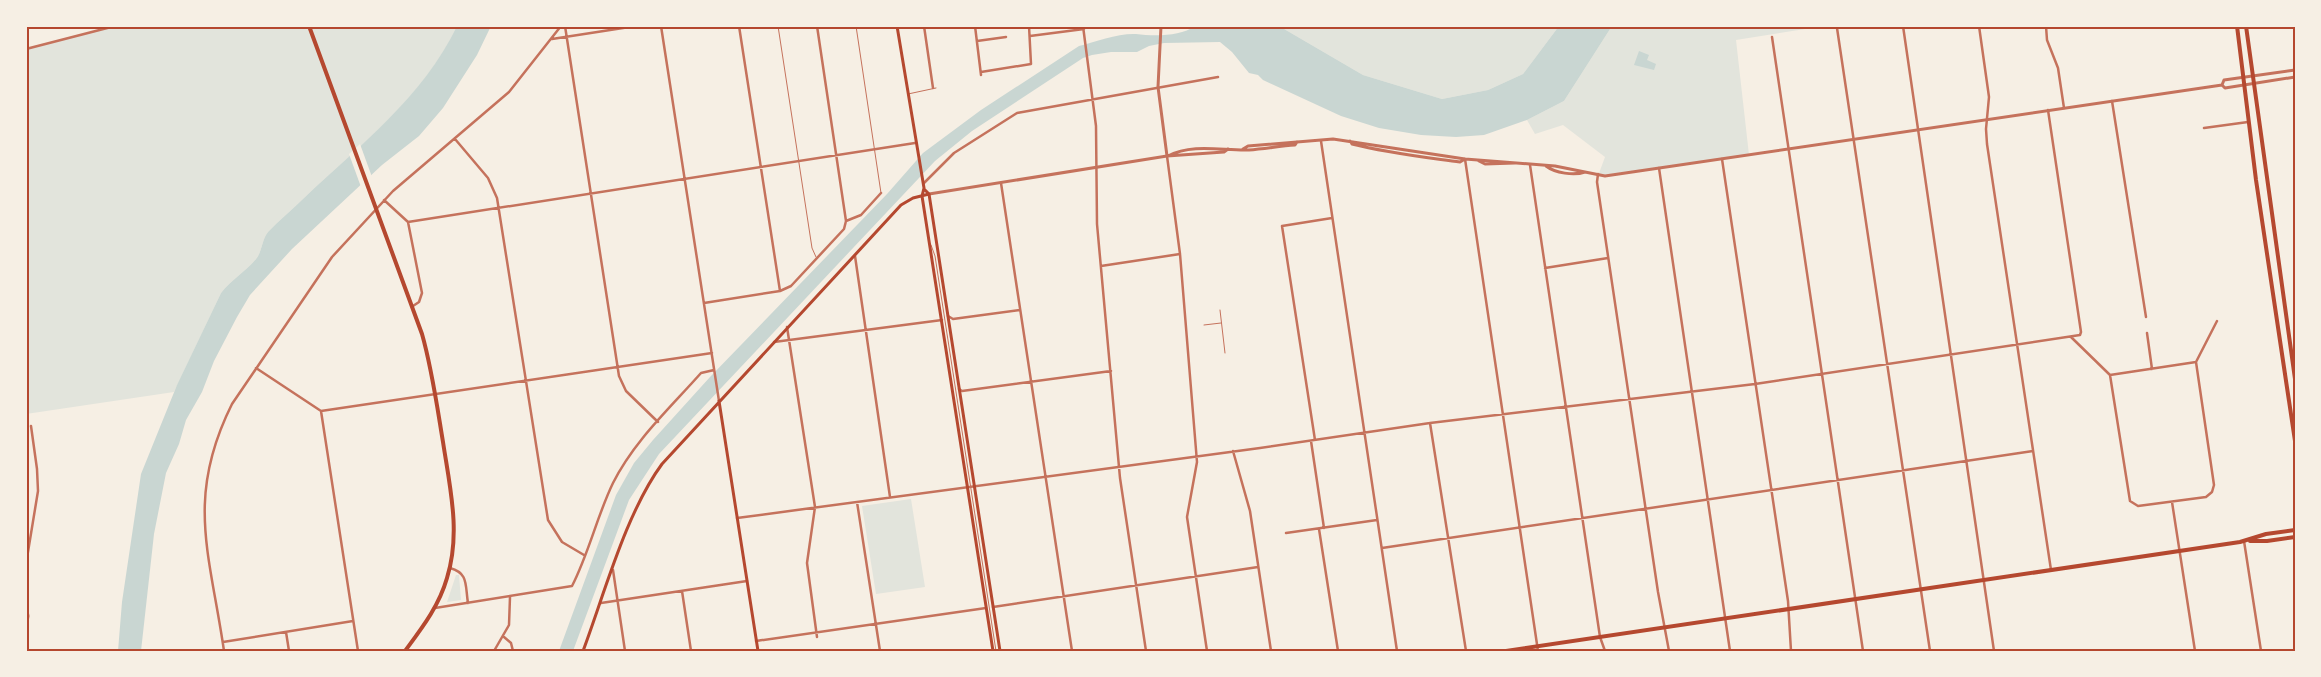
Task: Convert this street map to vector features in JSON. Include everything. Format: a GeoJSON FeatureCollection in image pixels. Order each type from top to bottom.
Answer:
{"type":"FeatureCollection","features":[{"type":"Feature","properties":{"kind":"main road"},"geometry":{"type":"LineString","coordinates":[[309,26],[413,306],[428,355],[454,516],[454,544],[450,568],[435,608],[405,651]]}},
{"type":"Feature","properties":{"kind":"main road"},"geometry":{"type":"LineString","coordinates":[[897,26],[922,182],[929,194],[937,243],[960,391],[986,608],[996,651]]}},
{"type":"Feature","properties":{"kind":"main road"},"geometry":{"type":"LineString","coordinates":[[2237,26],[2248,122],[2295,441]]}},
{"type":"Feature","properties":{"kind":"main road"},"geometry":{"type":"LineString","coordinates":[[2246,26],[2295,379]]}},
{"type":"Feature","properties":{"kind":"main road"},"geometry":{"type":"LineString","coordinates":[[924,188],[922,196],[942,320],[993,607],[996,651]]}},
{"type":"Feature","properties":{"kind":"main road"},"geometry":{"type":"LineString","coordinates":[[583,651],[636,509],[649,484],[667,457],[901,205],[910,199],[929,194]]}},
{"type":"Feature","properties":{"kind":"main road"},"geometry":{"type":"LineString","coordinates":[[719,401],[758,651]]}},
{"type":"Feature","properties":{"kind":"main road"},"geometry":{"type":"LineString","coordinates":[[2246,541],[2266,534],[2295,530]]}},
{"type":"Feature","properties":{"kind":"main road"},"geometry":{"type":"LineString","coordinates":[[1506,651],[1537,648],[2246,541],[2267,541],[2295,537]]}},
{"type":"Feature","properties":{"kind":"street"},"geometry":{"type":"LineString","coordinates":[[26,49],[115,26]]}},
{"type":"Feature","properties":{"kind":"street"},"geometry":{"type":"LineString","coordinates":[[224,651],[205,533],[205,486],[210,457],[220,430],[236,398],[332,257],[384,200],[509,92],[561,26]]}},
{"type":"Feature","properties":{"kind":"street"},"geometry":{"type":"LineString","coordinates":[[565,26],[620,380],[626,391],[658,422]]}},
{"type":"Feature","properties":{"kind":"street"},"geometry":{"type":"LineString","coordinates":[[552,39],[636,26]]}},
{"type":"Feature","properties":{"kind":"street"},"geometry":{"type":"LineString","coordinates":[[662,26],[719,401]]}},
{"type":"Feature","properties":{"kind":"street"},"geometry":{"type":"LineString","coordinates":[[739,26],[780,291]]}},
{"type":"Feature","properties":{"kind":"street"},"geometry":{"type":"LineString","coordinates":[[704,303],[780,291],[791,286],[844,229],[846,221],[817,26]]}},
{"type":"Feature","properties":{"kind":"street"},"geometry":{"type":"LineString","coordinates":[[924,26],[935,88]]}},
{"type":"Feature","properties":{"kind":"street"},"geometry":{"type":"LineString","coordinates":[[975,26],[981,74],[1032,64],[1028,26]]}},
{"type":"Feature","properties":{"kind":"street"},"geometry":{"type":"LineString","coordinates":[[1903,26],[1968,461],[1994,651]]}},
{"type":"Feature","properties":{"kind":"street"},"geometry":{"type":"LineString","coordinates":[[1979,26],[1989,97],[1987,144],[2051,570]]}},
{"type":"Feature","properties":{"kind":"street"},"geometry":{"type":"LineString","coordinates":[[2046,26],[2048,44],[2058,68],[2064,108]]}},
{"type":"Feature","properties":{"kind":"street"},"geometry":{"type":"LineString","coordinates":[[1030,36],[1084,28],[1093,98],[1098,167],[1097,224],[1119,467],[1146,651]]}},
{"type":"Feature","properties":{"kind":"street"},"geometry":{"type":"LineString","coordinates":[[1161,28],[1158,86],[1180,254],[1197,456],[1187,517],[1207,651]]}},
{"type":"Feature","properties":{"kind":"street"},"geometry":{"type":"LineString","coordinates":[[1837,28],[1930,651]]}},
{"type":"Feature","properties":{"kind":"street"},"geometry":{"type":"LineString","coordinates":[[1772,37],[1863,651]]}},
{"type":"Feature","properties":{"kind":"street"},"geometry":{"type":"LineString","coordinates":[[977,41],[1006,38]]}},
{"type":"Feature","properties":{"kind":"street"},"geometry":{"type":"LineString","coordinates":[[2222,85],[2224,80],[2295,70]]}},
{"type":"Feature","properties":{"kind":"street"},"geometry":{"type":"LineString","coordinates":[[929,194],[1167,156],[1175,153],[1295,145],[1297,142],[1320,140],[1350,141],[1465,159],[1558,166],[1605,176],[2112,100],[2222,85],[2225,88],[2295,76]]}},
{"type":"Feature","properties":{"kind":"street"},"geometry":{"type":"LineString","coordinates":[[922,182],[954,154],[1017,113],[1158,86],[1218,77]]}},
{"type":"Feature","properties":{"kind":"street"},"geometry":{"type":"LineString","coordinates":[[2112,100],[2146,317]]}},
{"type":"Feature","properties":{"kind":"street"},"geometry":{"type":"LineString","coordinates":[[737,518],[1232,452],[1430,423],[1755,384],[2080,335],[2082,332],[2048,110]]}},
{"type":"Feature","properties":{"kind":"street"},"geometry":{"type":"LineString","coordinates":[[2204,128],[2248,122]]}},
{"type":"Feature","properties":{"kind":"street"},"geometry":{"type":"LineString","coordinates":[[455,138],[492,184],[499,208],[548,520],[562,542],[584,555]]}},
{"type":"Feature","properties":{"kind":"street"},"geometry":{"type":"LineString","coordinates":[[1320,140],[1398,651]]}},
{"type":"Feature","properties":{"kind":"street"},"geometry":{"type":"LineString","coordinates":[[408,222],[915,143]]}},
{"type":"Feature","properties":{"kind":"street"},"geometry":{"type":"LineString","coordinates":[[1465,159],[1537,648]]}},
{"type":"Feature","properties":{"kind":"street"},"geometry":{"type":"LineString","coordinates":[[1722,159],[1788,609],[1791,651]]}},
{"type":"Feature","properties":{"kind":"street"},"geometry":{"type":"LineString","coordinates":[[1530,165],[1600,637],[1604,651]]}},
{"type":"Feature","properties":{"kind":"street"},"geometry":{"type":"LineString","coordinates":[[1659,168],[1730,651]]}},
{"type":"Feature","properties":{"kind":"street"},"geometry":{"type":"LineString","coordinates":[[1598,174],[1608,258],[1663,628],[1669,651]]}},
{"type":"Feature","properties":{"kind":"street"},"geometry":{"type":"LineString","coordinates":[[1001,183],[1072,651]]}},
{"type":"Feature","properties":{"kind":"street"},"geometry":{"type":"LineString","coordinates":[[846,221],[861,215],[881,193]]}},
{"type":"Feature","properties":{"kind":"street"},"geometry":{"type":"LineString","coordinates":[[384,200],[408,222],[422,296],[420,302],[413,306]]}},
{"type":"Feature","properties":{"kind":"street"},"geometry":{"type":"LineString","coordinates":[[1324,528],[1282,226],[1332,218]]}},
{"type":"Feature","properties":{"kind":"street"},"geometry":{"type":"LineString","coordinates":[[1101,266],[1180,254]]}},
{"type":"Feature","properties":{"kind":"street"},"geometry":{"type":"LineString","coordinates":[[855,256],[890,497]]}},
{"type":"Feature","properties":{"kind":"street"},"geometry":{"type":"LineString","coordinates":[[1546,268],[1608,258]]}},
{"type":"Feature","properties":{"kind":"street"},"geometry":{"type":"LineString","coordinates":[[948,316],[952,319],[1020,310]]}},
{"type":"Feature","properties":{"kind":"street"},"geometry":{"type":"LineString","coordinates":[[949,323],[952,319]]}},
{"type":"Feature","properties":{"kind":"street"},"geometry":{"type":"LineString","coordinates":[[773,342],[942,320]]}},
{"type":"Feature","properties":{"kind":"street"},"geometry":{"type":"LineString","coordinates":[[2070,337],[2110,375],[2128,497],[2132,504],[2138,506],[2206,497],[2212,493],[2214,485],[2196,362],[2217,321]]}},
{"type":"Feature","properties":{"kind":"street"},"geometry":{"type":"LineString","coordinates":[[788,327],[815,507],[807,563],[817,635]]}},
{"type":"Feature","properties":{"kind":"street"},"geometry":{"type":"LineString","coordinates":[[2147,334],[2152,368]]}},
{"type":"Feature","properties":{"kind":"street"},"geometry":{"type":"LineString","coordinates":[[256,368],[321,411],[712,353]]}},
{"type":"Feature","properties":{"kind":"street"},"geometry":{"type":"LineString","coordinates":[[2110,375],[2196,362]]}},
{"type":"Feature","properties":{"kind":"street"},"geometry":{"type":"LineString","coordinates":[[435,608],[572,586],[618,475],[634,449],[701,374],[714,371]]}},
{"type":"Feature","properties":{"kind":"street"},"geometry":{"type":"LineString","coordinates":[[960,391],[1111,372]]}},
{"type":"Feature","properties":{"kind":"street"},"geometry":{"type":"LineString","coordinates":[[321,411],[358,651]]}},
{"type":"Feature","properties":{"kind":"street"},"geometry":{"type":"LineString","coordinates":[[1430,423],[1466,651]]}},
{"type":"Feature","properties":{"kind":"street"},"geometry":{"type":"LineString","coordinates":[[26,564],[38,491],[31,426]]}},
{"type":"Feature","properties":{"kind":"street"},"geometry":{"type":"LineString","coordinates":[[1382,548],[2033,451]]}},
{"type":"Feature","properties":{"kind":"street"},"geometry":{"type":"LineString","coordinates":[[1232,452],[1249,508],[1271,651]]}},
{"type":"Feature","properties":{"kind":"street"},"geometry":{"type":"LineString","coordinates":[[857,502],[880,651]]}},
{"type":"Feature","properties":{"kind":"street"},"geometry":{"type":"LineString","coordinates":[[2172,502],[2195,651]]}},
{"type":"Feature","properties":{"kind":"street"},"geometry":{"type":"LineString","coordinates":[[1286,533],[1377,520]]}},
{"type":"Feature","properties":{"kind":"street"},"geometry":{"type":"LineString","coordinates":[[1319,529],[1338,651]]}},
{"type":"Feature","properties":{"kind":"street"},"geometry":{"type":"LineString","coordinates":[[2246,541],[2261,651]]}},
{"type":"Feature","properties":{"kind":"street"},"geometry":{"type":"LineString","coordinates":[[993,607],[1258,566]]}},
{"type":"Feature","properties":{"kind":"street"},"geometry":{"type":"LineString","coordinates":[[450,568],[459,570],[464,575],[468,603]]}},
{"type":"Feature","properties":{"kind":"street"},"geometry":{"type":"LineString","coordinates":[[613,570],[625,651]]}},
{"type":"Feature","properties":{"kind":"street"},"geometry":{"type":"LineString","coordinates":[[601,603],[747,581]]}},
{"type":"Feature","properties":{"kind":"street"},"geometry":{"type":"LineString","coordinates":[[682,591],[691,651]]}},
{"type":"Feature","properties":{"kind":"street"},"geometry":{"type":"LineString","coordinates":[[494,651],[504,637],[511,616],[510,596]]}},
{"type":"Feature","properties":{"kind":"street"},"geometry":{"type":"LineString","coordinates":[[26,604],[28,616],[26,628]]}},
{"type":"Feature","properties":{"kind":"street"},"geometry":{"type":"LineString","coordinates":[[756,641],[817,635],[876,624],[986,608]]}},
{"type":"Feature","properties":{"kind":"street"},"geometry":{"type":"LineString","coordinates":[[223,642],[354,621]]}},
{"type":"Feature","properties":{"kind":"street"},"geometry":{"type":"LineString","coordinates":[[286,632],[289,651]]}},
{"type":"Feature","properties":{"kind":"street"},"geometry":{"type":"LineString","coordinates":[[504,637],[511,643],[513,651]]}},
{"type":"Feature","properties":{"kind":"lane"},"geometry":{"type":"LineString","coordinates":[[778,26],[812,248],[816,257]]}},
{"type":"Feature","properties":{"kind":"lane"},"geometry":{"type":"LineString","coordinates":[[856,26],[881,193]]}},
{"type":"Feature","properties":{"kind":"lane"},"geometry":{"type":"LineString","coordinates":[[977,78],[981,74]]}},
{"type":"Feature","properties":{"kind":"lane"},"geometry":{"type":"LineString","coordinates":[[908,94],[935,88]]}},
{"type":"Feature","properties":{"kind":"lane"},"geometry":{"type":"LineString","coordinates":[[934,248],[937,243]]}},
{"type":"Feature","properties":{"kind":"lane"},"geometry":{"type":"LineString","coordinates":[[930,244],[934,248],[996,651]]}},
{"type":"Feature","properties":{"kind":"lane"},"geometry":{"type":"LineString","coordinates":[[1220,310],[1225,353]]}},
{"type":"Feature","properties":{"kind":"lane"},"geometry":{"type":"LineString","coordinates":[[1204,325],[1221,323]]}},
{"type":"Feature","properties":{"kind":"shaded area"},"geometry":{"type":"Polygon","coordinates":[[[118,26],[457,26],[443,52],[409,98],[268,232],[256,259],[221,293],[174,392],[26,414],[26,49],[118,26]]]}},
{"type":"Feature","properties":{"kind":"shaded area"},"geometry":{"type":"Polygon","coordinates":[[[457,26],[491,26],[477,55],[443,108],[419,136],[382,165],[292,249],[250,295],[237,317],[214,361],[202,392],[186,420],[179,444],[166,473],[154,534],[141,651],[118,651],[122,602],[141,474],[177,385],[221,293],[256,259],[266,235],[272,228],[389,119],[408,98],[443,52],[457,26]]]}},
{"type":"Feature","properties":{"kind":"shaded area"},"geometry":{"type":"Polygon","coordinates":[[[1195,26],[1279,26],[1363,75],[1442,99],[1488,90],[1523,74],[1559,26],[1612,26],[1564,101],[1527,120],[1484,135],[1456,137],[1421,135],[1379,128],[1341,116],[1263,80],[1258,75],[1249,73],[1232,52],[1220,42],[1164,43],[1149,46],[1137,52],[1111,52],[1083,58],[972,131],[935,161],[659,454],[629,500],[573,651],[559,651],[616,495],[634,463],[710,377],[887,194],[923,153],[981,110],[1079,46],[1122,35],[1174,34],[1189,30],[1195,26]]]}},
{"type":"Feature","properties":{"kind":"shaded area"},"geometry":{"type":"Polygon","coordinates":[[[1279,26],[1559,26],[1523,74],[1488,90],[1442,99],[1363,75],[1279,26]]]}},
{"type":"Feature","properties":{"kind":"shaded area"},"geometry":{"type":"Polygon","coordinates":[[[1612,26],[1824,26],[1736,40],[1749,155],[1598,176],[1605,157],[1563,125],[1535,134],[1527,120],[1564,101],[1612,26]]]}},
{"type":"Feature","properties":{"kind":"shaded area"},"geometry":{"type":"Polygon","coordinates":[[[1639,51],[1649,55],[1647,60],[1656,64],[1654,70],[1634,65],[1639,51]]]}},
{"type":"Feature","properties":{"kind":"shaded area"},"geometry":{"type":"Polygon","coordinates":[[[911,499],[925,587],[876,594],[862,506],[911,499]]]}},
{"type":"Feature","properties":{"kind":"shaded area"},"geometry":{"type":"Polygon","coordinates":[[[456,575],[459,575],[461,600],[447,602],[456,575]]]}},
{"type":"Feature","properties":{"kind":"pier"},"geometry":{"type":"Polygon","coordinates":[[[360,144],[372,177],[361,187],[349,154],[360,144]]]}}]}
